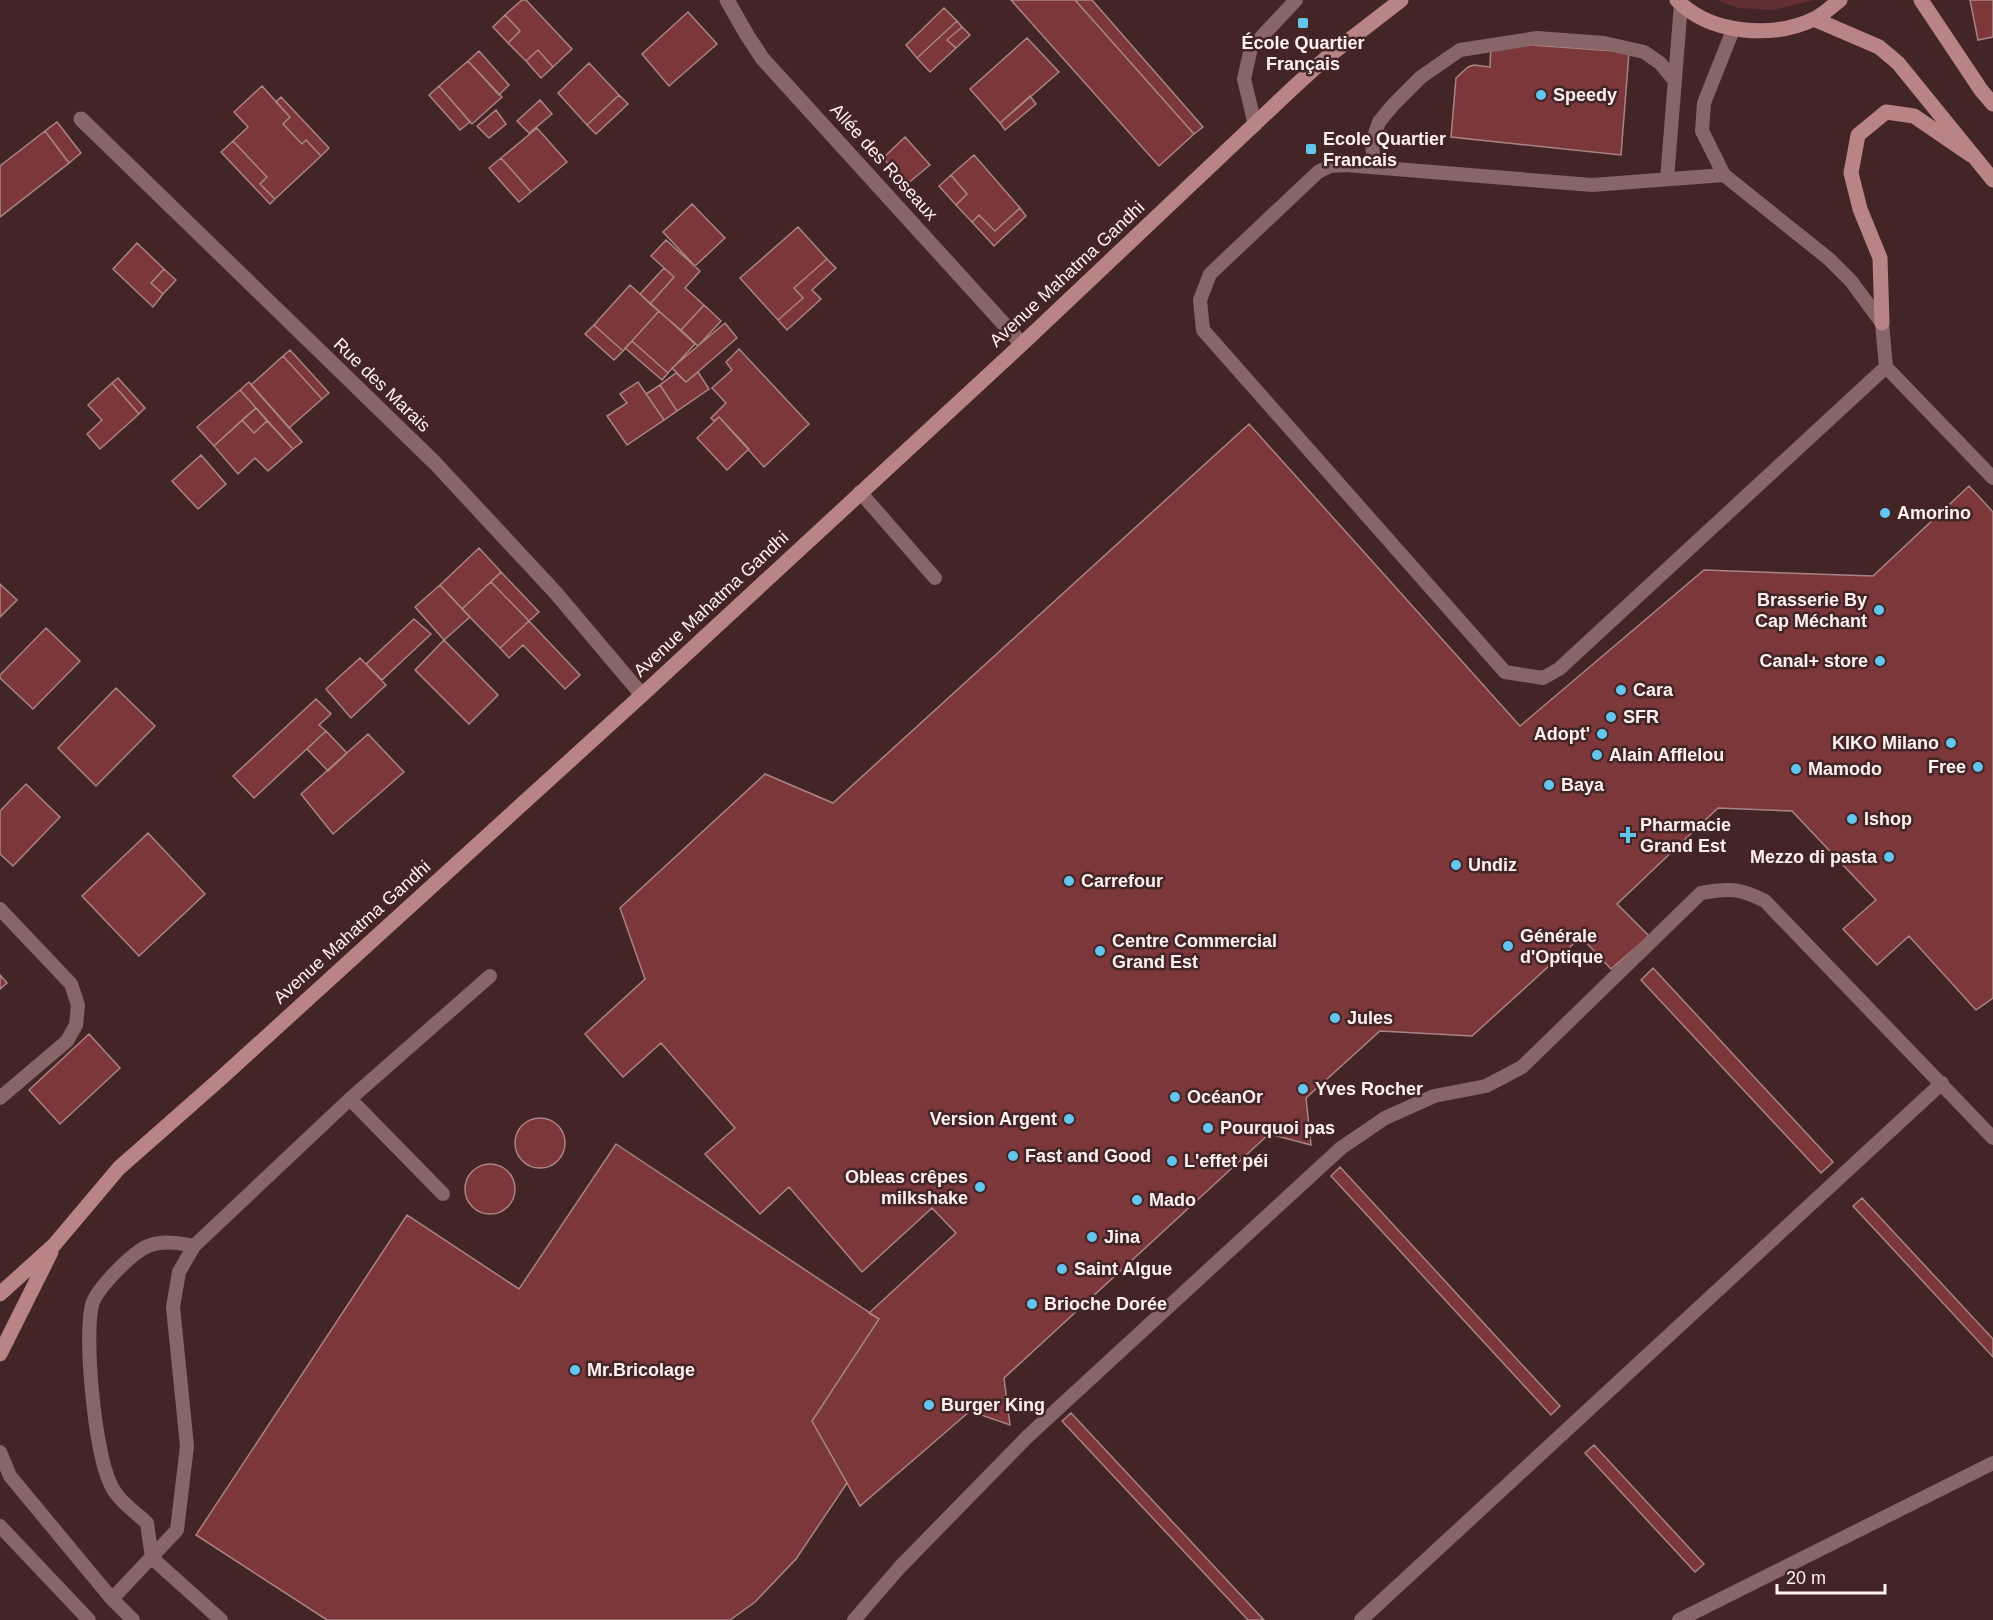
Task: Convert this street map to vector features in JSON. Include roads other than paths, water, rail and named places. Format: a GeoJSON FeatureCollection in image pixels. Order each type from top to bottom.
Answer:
{"type":"FeatureCollection","features":[{"type":"Feature","properties":{"kind":"main road","name":"Avenue Mahatma Gandhi"},"geometry":{"type":"LineString","coordinates":[[0,1294],[54,1245],[119,1168],[220,1079],[642,694],[1022,344],[1326,58],[1401,0]]}},
{"type":"Feature","properties":{"kind":"main road"},"geometry":{"type":"LineString","coordinates":[[1679,2],[1705,20],[1733,30],[1774,31],[1814,19],[1840,0]]}},
{"type":"Feature","properties":{"kind":"main road"},"geometry":{"type":"LineString","coordinates":[[1921,0],[1981,90],[1993,104]]}},
{"type":"Feature","properties":{"kind":"main road"},"geometry":{"type":"LineString","coordinates":[[1814,19],[1879,47],[1898,63],[1993,180]]}},
{"type":"Feature","properties":{"kind":"main road"},"geometry":{"type":"LineString","coordinates":[[1882,323],[1880,258],[1860,209],[1851,173],[1858,135],[1886,112],[1914,116],[1971,155]]}},
{"type":"Feature","properties":{"kind":"main road","name":"Avenue Mahatma Gandhi"},"geometry":{"type":"LineString","coordinates":[[0,1354],[54,1245]]}},
{"type":"Feature","properties":{"kind":"street","name":"Allée des Roseaux"},"geometry":{"type":"LineString","coordinates":[[727,0],[762,58],[1022,344]]}},
{"type":"Feature","properties":{"kind":"street","name":"Rue des Marais"},"geometry":{"type":"LineString","coordinates":[[81,119],[435,463],[555,592],[642,694]]}},
{"type":"Feature","properties":{"kind":"lane"},"geometry":{"type":"LineString","coordinates":[[1255,125],[1244,79],[1251,48],[1296,0]]}},
{"type":"Feature","properties":{"kind":"lane"},"geometry":{"type":"LineString","coordinates":[[1667,179],[1679,2]]}},
{"type":"Feature","properties":{"kind":"lane"},"geometry":{"type":"LineString","coordinates":[[1733,30],[1704,104],[1702,131],[1725,175],[1829,259],[1851,280],[1882,323],[1886,367],[1993,477]]}},
{"type":"Feature","properties":{"kind":"lane"},"geometry":{"type":"LineString","coordinates":[[1374,167],[1372,142],[1379,122],[1421,77],[1460,50],[1537,38],[1605,43],[1644,52],[1660,63],[1675,81]]}},
{"type":"Feature","properties":{"kind":"lane"},"geometry":{"type":"LineString","coordinates":[[1725,175],[1592,185],[1374,167],[1330,166],[1318,172],[1210,274],[1200,300],[1203,330],[1505,672],[1543,678],[1559,669],[1886,367]]}},
{"type":"Feature","properties":{"kind":"lane"},"geometry":{"type":"LineString","coordinates":[[860,492],[935,578]]}},
{"type":"Feature","properties":{"kind":"lane"},"geometry":{"type":"LineString","coordinates":[[854,1620],[900,1567],[1027,1437],[1341,1148],[1385,1118],[1434,1096],[1486,1086],[1522,1067],[1701,893],[1724,888],[1746,891],[1765,901],[1993,1138]]}},
{"type":"Feature","properties":{"kind":"lane"},"geometry":{"type":"LineString","coordinates":[[0,909],[71,984],[78,1005],[76,1025],[67,1041],[0,1098]]}},
{"type":"Feature","properties":{"kind":"lane"},"geometry":{"type":"LineString","coordinates":[[112,1599],[177,1530],[187,1446],[173,1306],[179,1272],[194,1246],[350,1099],[490,976]]}},
{"type":"Feature","properties":{"kind":"lane"},"geometry":{"type":"LineString","coordinates":[[1361,1620],[1942,1083]]}},
{"type":"Feature","properties":{"kind":"lane"},"geometry":{"type":"LineString","coordinates":[[350,1099],[443,1194]]}},
{"type":"Feature","properties":{"kind":"lane"},"geometry":{"type":"LineString","coordinates":[[194,1246],[172,1242],[147,1246],[127,1261],[104,1286],[93,1303],[90,1325],[90,1366],[97,1430],[110,1484],[121,1501],[147,1523],[152,1558],[221,1620]]}},
{"type":"Feature","properties":{"kind":"lane"},"geometry":{"type":"LineString","coordinates":[[0,1452],[10,1476],[112,1599],[133,1620]]}},
{"type":"Feature","properties":{"kind":"lane"},"geometry":{"type":"LineString","coordinates":[[1679,1620],[1993,1463]]}},
{"type":"Feature","properties":{"kind":"lane"},"geometry":{"type":"LineString","coordinates":[[0,1526],[89,1620]]}},
{"type":"Feature","properties":{"kind":"place","name":"École Quartier Français"},"geometry":{"type":"Point","coordinates":[1303,23]}},
{"type":"Feature","properties":{"kind":"place","name":"Speedy"},"geometry":{"type":"Point","coordinates":[1541,95]}},
{"type":"Feature","properties":{"kind":"place","name":"Ecole Quartier Francais"},"geometry":{"type":"Point","coordinates":[1311,149]}},
{"type":"Feature","properties":{"kind":"place","name":"Amorino"},"geometry":{"type":"Point","coordinates":[1885,513]}},
{"type":"Feature","properties":{"kind":"place","name":"Brasserie By Cap Méchant"},"geometry":{"type":"Point","coordinates":[1879,610]}},
{"type":"Feature","properties":{"kind":"place","name":"Canal+ store"},"geometry":{"type":"Point","coordinates":[1880,661]}},
{"type":"Feature","properties":{"kind":"place","name":"Cara"},"geometry":{"type":"Point","coordinates":[1621,690]}},
{"type":"Feature","properties":{"kind":"place","name":"SFR"},"geometry":{"type":"Point","coordinates":[1611,717]}},
{"type":"Feature","properties":{"kind":"place","name":"Adopt'"},"geometry":{"type":"Point","coordinates":[1602,734]}},
{"type":"Feature","properties":{"kind":"place","name":"KIKO Milano"},"geometry":{"type":"Point","coordinates":[1951,743]}},
{"type":"Feature","properties":{"kind":"place","name":"Alain Afflelou"},"geometry":{"type":"Point","coordinates":[1597,755]}},
{"type":"Feature","properties":{"kind":"place","name":"Free"},"geometry":{"type":"Point","coordinates":[1978,767]}},
{"type":"Feature","properties":{"kind":"place","name":"Mamodo"},"geometry":{"type":"Point","coordinates":[1796,769]}},
{"type":"Feature","properties":{"kind":"place","name":"Baya"},"geometry":{"type":"Point","coordinates":[1549,785]}},
{"type":"Feature","properties":{"kind":"place","name":"Ishop"},"geometry":{"type":"Point","coordinates":[1852,819]}},
{"type":"Feature","properties":{"kind":"place","name":"Pharmacie Grand Est"},"geometry":{"type":"Point","coordinates":[1628,835]}},
{"type":"Feature","properties":{"kind":"place","name":"Mezzo di pasta"},"geometry":{"type":"Point","coordinates":[1889,857]}},
{"type":"Feature","properties":{"kind":"place","name":"Undiz"},"geometry":{"type":"Point","coordinates":[1456,865]}},
{"type":"Feature","properties":{"kind":"place","name":"Carrefour"},"geometry":{"type":"Point","coordinates":[1069,881]}},
{"type":"Feature","properties":{"kind":"place","name":"Générale d'Optique"},"geometry":{"type":"Point","coordinates":[1508,946]}},
{"type":"Feature","properties":{"kind":"place","name":"Centre Commercial Grand Est"},"geometry":{"type":"Point","coordinates":[1100,951]}},
{"type":"Feature","properties":{"kind":"place","name":"Jules"},"geometry":{"type":"Point","coordinates":[1335,1018]}},
{"type":"Feature","properties":{"kind":"place","name":"Yves Rocher"},"geometry":{"type":"Point","coordinates":[1303,1089]}},
{"type":"Feature","properties":{"kind":"place","name":"OcéanOr"},"geometry":{"type":"Point","coordinates":[1175,1097]}},
{"type":"Feature","properties":{"kind":"place","name":"Version Argent"},"geometry":{"type":"Point","coordinates":[1069,1119]}},
{"type":"Feature","properties":{"kind":"place","name":"Pourquoi pas"},"geometry":{"type":"Point","coordinates":[1208,1128]}},
{"type":"Feature","properties":{"kind":"place","name":"Fast and Good"},"geometry":{"type":"Point","coordinates":[1013,1156]}},
{"type":"Feature","properties":{"kind":"place","name":"L'effet péi"},"geometry":{"type":"Point","coordinates":[1172,1161]}},
{"type":"Feature","properties":{"kind":"place","name":"Obleas crêpes milkshake"},"geometry":{"type":"Point","coordinates":[980,1187]}},
{"type":"Feature","properties":{"kind":"place","name":"Mado"},"geometry":{"type":"Point","coordinates":[1137,1200]}},
{"type":"Feature","properties":{"kind":"place","name":"Jina"},"geometry":{"type":"Point","coordinates":[1092,1237]}},
{"type":"Feature","properties":{"kind":"place","name":"Saint Algue"},"geometry":{"type":"Point","coordinates":[1062,1269]}},
{"type":"Feature","properties":{"kind":"place","name":"Brioche Dorée"},"geometry":{"type":"Point","coordinates":[1032,1304]}},
{"type":"Feature","properties":{"kind":"place","name":"Mr.Bricolage"},"geometry":{"type":"Point","coordinates":[575,1370]}},
{"type":"Feature","properties":{"kind":"place","name":"Burger King"},"geometry":{"type":"Point","coordinates":[929,1405]}}]}
